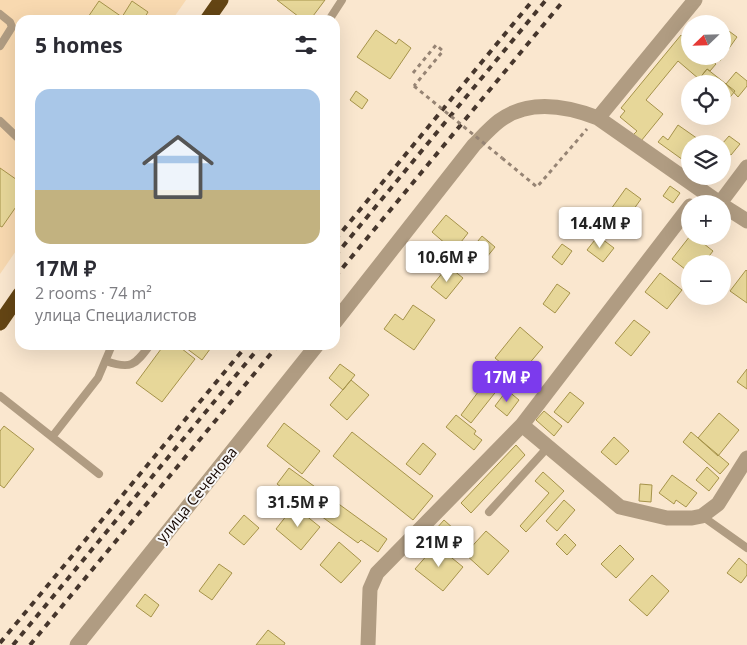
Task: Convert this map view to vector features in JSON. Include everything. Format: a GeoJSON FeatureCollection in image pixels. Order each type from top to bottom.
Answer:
{"type":"FeatureCollection","features":[{"type":"Feature","properties":{"kind":"highway"},"geometry":{"type":"LineString","coordinates":[[210,15],[221,0]]}},
{"type":"Feature","properties":{"kind":"highway"},"geometry":{"type":"LineString","coordinates":[[0,323],[15,301]]}},
{"type":"Feature","properties":{"kind":"street"},"geometry":{"type":"LineString","coordinates":[[598,118],[695,0]]}},
{"type":"Feature","properties":{"kind":"street"},"geometry":{"type":"LineString","coordinates":[[340,316],[474,145],[499,121],[528,108],[560,107],[598,118],[688,195]]}},
{"type":"Feature","properties":{"kind":"street"},"geometry":{"type":"LineString","coordinates":[[727,195],[747,167]]}},
{"type":"Feature","properties":{"kind":"street"},"geometry":{"type":"LineString","coordinates":[[731,211],[747,221]]}},
{"type":"Feature","properties":{"kind":"street"},"geometry":{"type":"LineString","coordinates":[[368,645],[370,589],[377,573],[522,425],[681,217]]}},
{"type":"Feature","properties":{"kind":"street","name":"улица Сеченова"},"geometry":{"type":"LineString","coordinates":[[77,645],[313,350]]}},
{"type":"Feature","properties":{"kind":"street"},"geometry":{"type":"LineString","coordinates":[[522,425],[620,507],[667,518],[702,516],[718,504],[747,458]]}},
{"type":"Feature","properties":{"kind":"lane"},"geometry":{"type":"LineString","coordinates":[[332,15],[342,0]]}},
{"type":"Feature","properties":{"kind":"lane"},"geometry":{"type":"LineString","coordinates":[[0,14],[10,22],[12,27],[0,46]]}},
{"type":"Feature","properties":{"kind":"lane"},"geometry":{"type":"LineString","coordinates":[[0,121],[15,135]]}},
{"type":"Feature","properties":{"kind":"lane"},"geometry":{"type":"LineString","coordinates":[[52,437],[98,378],[110,350]]}},
{"type":"Feature","properties":{"kind":"lane"},"geometry":{"type":"LineString","coordinates":[[106,361],[128,366],[135,364],[146,350]]}},
{"type":"Feature","properties":{"kind":"lane"},"geometry":{"type":"LineString","coordinates":[[0,396],[99,474]]}},
{"type":"Feature","properties":{"kind":"lane"},"geometry":{"type":"LineString","coordinates":[[489,512],[548,448]]}},
{"type":"Feature","properties":{"kind":"lane"},"geometry":{"type":"LineString","coordinates":[[702,516],[747,548]]}},
{"type":"Feature","properties":{"kind":"path"},"geometry":{"type":"LineString","coordinates":[[413,73],[436,45],[443,51],[414,86],[537,187],[582,133]]}},
{"type":"Feature","properties":{"kind":"shaded area"},"geometry":{"type":"Polygon","coordinates":[[[0,0],[186,0],[176,15],[15,15],[15,252],[0,274],[0,0]]]}},
{"type":"Feature","properties":{"kind":"building"},"geometry":{"type":"Polygon","coordinates":[[[277,0],[325,0],[314,15],[296,15],[277,0]]]}},
{"type":"Feature","properties":{"kind":"building"},"geometry":{"type":"Polygon","coordinates":[[[99,1],[119,15],[89,15],[99,1]]]}},
{"type":"Feature","properties":{"kind":"building"},"geometry":{"type":"Polygon","coordinates":[[[132,1],[148,12],[146,15],[123,15],[132,1]]]}},
{"type":"Feature","properties":{"kind":"building"},"geometry":{"type":"Polygon","coordinates":[[[376,30],[396,44],[399,39],[411,48],[390,79],[357,57],[376,30]]]}},
{"type":"Feature","properties":{"kind":"building"},"geometry":{"type":"Polygon","coordinates":[[[731,33],[737,37],[731,45],[731,33]]]}},
{"type":"Feature","properties":{"kind":"building"},"geometry":{"type":"Polygon","coordinates":[[[681,35],[681,64],[678,61],[646,100],[663,114],[641,141],[633,135],[637,131],[620,117],[625,111],[621,108],[681,35]]]}},
{"type":"Feature","properties":{"kind":"building"},"geometry":{"type":"Polygon","coordinates":[[[683,65],[715,65],[710,71],[707,69],[702,75],[694,75],[683,65]]]}},
{"type":"Feature","properties":{"kind":"building"},"geometry":{"type":"Polygon","coordinates":[[[707,69],[715,75],[702,75],[707,69]]]}},
{"type":"Feature","properties":{"kind":"building"},"geometry":{"type":"Polygon","coordinates":[[[736,72],[747,81],[747,86],[738,97],[731,89],[731,78],[736,72]]]}},
{"type":"Feature","properties":{"kind":"building"},"geometry":{"type":"Polygon","coordinates":[[[731,88],[735,91],[731,96],[731,88]]]}},
{"type":"Feature","properties":{"kind":"building"},"geometry":{"type":"Polygon","coordinates":[[[356,91],[368,100],[362,109],[350,100],[356,91]]]}},
{"type":"Feature","properties":{"kind":"building"},"geometry":{"type":"Polygon","coordinates":[[[678,125],[692,135],[681,135],[681,159],[658,142],[663,136],[668,140],[678,125]]]}},
{"type":"Feature","properties":{"kind":"building"},"geometry":{"type":"Polygon","coordinates":[[[731,137],[740,144],[731,155],[731,137]]]}},
{"type":"Feature","properties":{"kind":"building"},"geometry":{"type":"Polygon","coordinates":[[[0,168],[15,178],[15,208],[2,227],[0,226],[0,168]]]}},
{"type":"Feature","properties":{"kind":"building"},"geometry":{"type":"Polygon","coordinates":[[[670,186],[680,193],[673,203],[663,196],[670,186]]]}},
{"type":"Feature","properties":{"kind":"building"},"geometry":{"type":"Polygon","coordinates":[[[626,188],[641,199],[626,220],[611,209],[626,188]]]}},
{"type":"Feature","properties":{"kind":"building"},"geometry":{"type":"Polygon","coordinates":[[[446,215],[468,233],[454,251],[432,232],[446,215]]]}},
{"type":"Feature","properties":{"kind":"building"},"geometry":{"type":"Polygon","coordinates":[[[482,236],[495,247],[478,268],[465,257],[482,236]]]}},
{"type":"Feature","properties":{"kind":"building"},"geometry":{"type":"Polygon","coordinates":[[[598,236],[614,248],[603,262],[587,250],[598,236]]]}},
{"type":"Feature","properties":{"kind":"building"},"geometry":{"type":"Polygon","coordinates":[[[428,244],[436,250],[428,260],[420,254],[428,244]]]}},
{"type":"Feature","properties":{"kind":"building"},"geometry":{"type":"Polygon","coordinates":[[[562,244],[572,251],[562,265],[552,257],[562,244]]]}},
{"type":"Feature","properties":{"kind":"building"},"geometry":{"type":"Polygon","coordinates":[[[683,245],[705,245],[713,251],[710,255],[681,255],[681,266],[672,259],[683,245]]]}},
{"type":"Feature","properties":{"kind":"building"},"geometry":{"type":"Polygon","coordinates":[[[448,266],[463,278],[446,299],[431,287],[448,266]]]}},
{"type":"Feature","properties":{"kind":"building"},"geometry":{"type":"Polygon","coordinates":[[[746,270],[747,303],[731,292],[746,270]]]}},
{"type":"Feature","properties":{"kind":"building"},"geometry":{"type":"Polygon","coordinates":[[[660,273],[681,289],[667,309],[645,292],[660,273]]]}},
{"type":"Feature","properties":{"kind":"building"},"geometry":{"type":"Polygon","coordinates":[[[557,284],[570,293],[555,313],[543,304],[557,284]]]}},
{"type":"Feature","properties":{"kind":"building"},"geometry":{"type":"Polygon","coordinates":[[[413,305],[435,320],[414,350],[384,329],[395,314],[403,320],[413,305]]]}},
{"type":"Feature","properties":{"kind":"building"},"geometry":{"type":"Polygon","coordinates":[[[634,320],[650,332],[631,356],[615,343],[634,320]]]}},
{"type":"Feature","properties":{"kind":"building"},"geometry":{"type":"Polygon","coordinates":[[[520,327],[543,347],[518,377],[495,358],[520,327]]]}},
{"type":"Feature","properties":{"kind":"building"},"geometry":{"type":"Polygon","coordinates":[[[160,350],[183,350],[195,359],[162,402],[136,383],[160,350]]]}},
{"type":"Feature","properties":{"kind":"building"},"geometry":{"type":"Polygon","coordinates":[[[189,350],[209,350],[202,360],[189,350]]]}},
{"type":"Feature","properties":{"kind":"building"},"geometry":{"type":"Polygon","coordinates":[[[340,364],[355,375],[343,390],[329,378],[340,364]]]}},
{"type":"Feature","properties":{"kind":"building"},"geometry":{"type":"Polygon","coordinates":[[[747,369],[747,389],[737,382],[747,369]]]}},
{"type":"Feature","properties":{"kind":"building"},"geometry":{"type":"Polygon","coordinates":[[[351,380],[369,395],[347,420],[330,405],[351,380]]]}},
{"type":"Feature","properties":{"kind":"building"},"geometry":{"type":"Polygon","coordinates":[[[487,380],[498,389],[471,423],[461,415],[487,380]]]}},
{"type":"Feature","properties":{"kind":"building"},"geometry":{"type":"Polygon","coordinates":[[[507,390],[519,400],[507,416],[495,406],[507,390]]]}},
{"type":"Feature","properties":{"kind":"building"},"geometry":{"type":"Polygon","coordinates":[[[570,392],[584,403],[568,423],[554,412],[570,392]]]}},
{"type":"Feature","properties":{"kind":"building"},"geometry":{"type":"Polygon","coordinates":[[[544,411],[562,426],[554,436],[536,420],[544,411]]]}},
{"type":"Feature","properties":{"kind":"building"},"geometry":{"type":"Polygon","coordinates":[[[719,413],[739,430],[718,456],[698,438],[719,413]]]}},
{"type":"Feature","properties":{"kind":"building"},"geometry":{"type":"Polygon","coordinates":[[[456,415],[476,431],[474,434],[482,440],[474,450],[446,427],[456,415]]]}},
{"type":"Feature","properties":{"kind":"building"},"geometry":{"type":"Polygon","coordinates":[[[284,423],[320,451],[302,474],[267,446],[284,423]]]}},
{"type":"Feature","properties":{"kind":"building"},"geometry":{"type":"Polygon","coordinates":[[[4,426],[34,449],[4,488],[0,485],[0,431],[4,426]]]}},
{"type":"Feature","properties":{"kind":"building"},"geometry":{"type":"Polygon","coordinates":[[[352,432],[433,496],[413,520],[333,456],[352,432]]]}},
{"type":"Feature","properties":{"kind":"building"},"geometry":{"type":"Polygon","coordinates":[[[691,432],[729,464],[720,474],[683,442],[691,432]]]}},
{"type":"Feature","properties":{"kind":"building"},"geometry":{"type":"Polygon","coordinates":[[[614,437],[629,451],[616,465],[601,452],[614,437]]]}},
{"type":"Feature","properties":{"kind":"building"},"geometry":{"type":"Polygon","coordinates":[[[423,443],[436,454],[420,475],[406,464],[423,443]]]}},
{"type":"Feature","properties":{"kind":"building"},"geometry":{"type":"Polygon","coordinates":[[[516,445],[525,455],[471,513],[461,503],[516,445]]]}},
{"type":"Feature","properties":{"kind":"building"},"geometry":{"type":"Polygon","coordinates":[[[707,467],[719,478],[709,491],[696,480],[707,467]]]}},
{"type":"Feature","properties":{"kind":"building"},"geometry":{"type":"Polygon","coordinates":[[[289,468],[387,539],[378,552],[361,540],[358,543],[277,484],[289,468]]]}},
{"type":"Feature","properties":{"kind":"building"},"geometry":{"type":"Polygon","coordinates":[[[543,472],[564,491],[526,532],[520,526],[549,493],[535,481],[543,472]]]}},
{"type":"Feature","properties":{"kind":"building"},"geometry":{"type":"Polygon","coordinates":[[[672,475],[697,493],[686,507],[676,500],[674,504],[659,493],[672,475]]]}},
{"type":"Feature","properties":{"kind":"building"},"geometry":{"type":"Polygon","coordinates":[[[640,484],[652,485],[651,502],[639,501],[640,484]]]}},
{"type":"Feature","properties":{"kind":"building"},"geometry":{"type":"Polygon","coordinates":[[[564,500],[575,510],[557,531],[546,521],[564,500]]]}},
{"type":"Feature","properties":{"kind":"building"},"geometry":{"type":"Polygon","coordinates":[[[294,506],[320,527],[301,550],[276,529],[294,506]]]}},
{"type":"Feature","properties":{"kind":"building"},"geometry":{"type":"Polygon","coordinates":[[[244,515],[259,528],[244,545],[229,533],[244,515]]]}},
{"type":"Feature","properties":{"kind":"building"},"geometry":{"type":"Polygon","coordinates":[[[444,520],[455,530],[447,539],[436,529],[444,520]]]}},
{"type":"Feature","properties":{"kind":"building"},"geometry":{"type":"Polygon","coordinates":[[[486,531],[509,551],[488,575],[465,554],[486,531]]]}},
{"type":"Feature","properties":{"kind":"building"},"geometry":{"type":"Polygon","coordinates":[[[565,534],[576,545],[567,555],[556,544],[565,534]]]}},
{"type":"Feature","properties":{"kind":"building"},"geometry":{"type":"Polygon","coordinates":[[[339,542],[361,561],[341,583],[320,565],[339,542]]]}},
{"type":"Feature","properties":{"kind":"building"},"geometry":{"type":"Polygon","coordinates":[[[436,545],[463,567],[443,591],[415,569],[436,545]]]}},
{"type":"Feature","properties":{"kind":"building"},"geometry":{"type":"Polygon","coordinates":[[[620,545],[634,559],[616,578],[601,564],[620,545]]]}},
{"type":"Feature","properties":{"kind":"building"},"geometry":{"type":"Polygon","coordinates":[[[739,558],[747,565],[747,575],[741,583],[727,573],[739,558]]]}},
{"type":"Feature","properties":{"kind":"building"},"geometry":{"type":"Polygon","coordinates":[[[219,564],[232,573],[212,600],[199,591],[219,564]]]}},
{"type":"Feature","properties":{"kind":"building"},"geometry":{"type":"Polygon","coordinates":[[[652,575],[669,591],[647,616],[629,600],[652,575]]]}},
{"type":"Feature","properties":{"kind":"building"},"geometry":{"type":"Polygon","coordinates":[[[145,594],[159,605],[151,617],[136,606],[145,594]]]}},
{"type":"Feature","properties":{"kind":"building"},"geometry":{"type":"Polygon","coordinates":[[[268,630],[285,643],[284,645],[256,645],[268,630]]]}},
{"type":"Feature","properties":{"kind":"railway"},"geometry":{"type":"LineString","coordinates":[[340,234],[533,0]]}},
{"type":"Feature","properties":{"kind":"railway"},"geometry":{"type":"LineString","coordinates":[[340,250],[546,0]]}},
{"type":"Feature","properties":{"kind":"railway"},"geometry":{"type":"LineString","coordinates":[[340,271],[564,0]]}},
{"type":"Feature","properties":{"kind":"railway"},"geometry":{"type":"LineString","coordinates":[[0,643],[243,350]]}},
{"type":"Feature","properties":{"kind":"railway"},"geometry":{"type":"LineString","coordinates":[[13,645],[257,350]]}},
{"type":"Feature","properties":{"kind":"railway"},"geometry":{"type":"LineString","coordinates":[[30,645],[274,350]]}}]}
